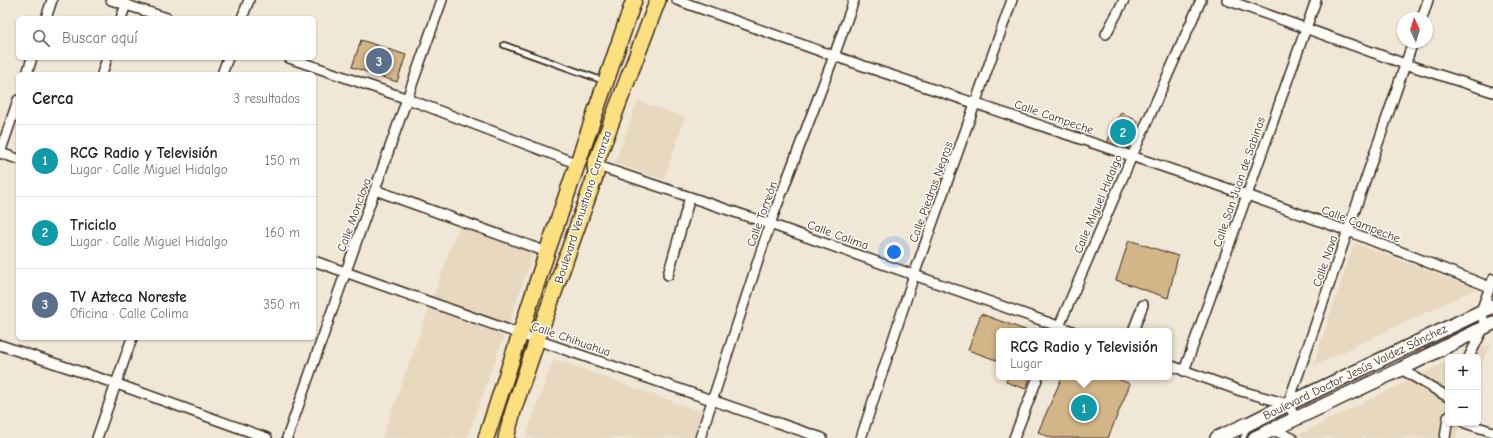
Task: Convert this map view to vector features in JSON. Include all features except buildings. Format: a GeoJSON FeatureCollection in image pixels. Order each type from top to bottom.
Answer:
{"type":"FeatureCollection","features":[{"type":"Feature","properties":{"kind":"main road","name":"Boulevard Venustiano Carranza"},"geometry":{"type":"LineString","coordinates":[[486,438],[547,252],[634,0]]}},
{"type":"Feature","properties":{"kind":"main road","name":"Boulevard Venustiano Carranza"},"geometry":{"type":"LineString","coordinates":[[506,438],[513,410],[596,174],[595,164],[658,0]]}},
{"type":"Feature","properties":{"kind":"main road","name":"Boulevard Doctor Jesús Valdez Sánchez"},"geometry":{"type":"LineString","coordinates":[[1217,438],[1250,423],[1488,303]]}},
{"type":"Feature","properties":{"kind":"main road","name":"Boulevard Doctor Jesús Valdez Sánchez"},"geometry":{"type":"LineString","coordinates":[[1255,438],[1490,326]]}},
{"type":"Feature","properties":{"kind":"street"},"geometry":{"type":"LineString","coordinates":[[47,16],[52,0]]}},
{"type":"Feature","properties":{"kind":"street"},"geometry":{"type":"LineString","coordinates":[[111,0],[161,16]]}},
{"type":"Feature","properties":{"kind":"street"},"geometry":{"type":"LineString","coordinates":[[243,16],[249,0]]}},
{"type":"Feature","properties":{"kind":"street","name":"Calle Monclova"},"geometry":{"type":"LineString","coordinates":[[287,438],[442,0]]}},
{"type":"Feature","properties":{"kind":"street","name":"Calle Campeche"},"geometry":{"type":"LineString","coordinates":[[677,0],[834,56],[1248,195],[1492,283]]}},
{"type":"Feature","properties":{"kind":"street","name":"Calle Torreón"},"geometry":{"type":"LineString","coordinates":[[700,438],[770,224],[854,0]]}},
{"type":"Feature","properties":{"kind":"street","name":"Calle Piedras Negras"},"geometry":{"type":"LineString","coordinates":[[861,438],[914,275],[1012,0]]}},
{"type":"Feature","properties":{"kind":"street"},"geometry":{"type":"LineString","coordinates":[[1106,34],[1124,0]]}},
{"type":"Feature","properties":{"kind":"street","name":"Calle Miguel Hidalgo"},"geometry":{"type":"LineString","coordinates":[[1058,328],[1201,0]]}},
{"type":"Feature","properties":{"kind":"street"},"geometry":{"type":"LineString","coordinates":[[1227,0],[1405,64],[1493,92]]}},
{"type":"Feature","properties":{"kind":"street","name":"Calle San Juan de Sabinas"},"geometry":{"type":"LineString","coordinates":[[1184,371],[1248,195],[1316,0]]}},
{"type":"Feature","properties":{"kind":"street"},"geometry":{"type":"LineString","coordinates":[[1424,12],[1428,0]]}},
{"type":"Feature","properties":{"kind":"street"},"geometry":{"type":"LineString","coordinates":[[122,16],[126,5]]}},
{"type":"Feature","properties":{"kind":"street","name":"Calle Nava"},"geometry":{"type":"LineString","coordinates":[[1288,404],[1411,48]]}},
{"type":"Feature","properties":{"kind":"street"},"geometry":{"type":"LineString","coordinates":[[28,72],[31,60]]}},
{"type":"Feature","properties":{"kind":"street"},"geometry":{"type":"LineString","coordinates":[[103,72],[106,60]]}},
{"type":"Feature","properties":{"kind":"street"},"geometry":{"type":"LineString","coordinates":[[223,72],[227,60]]}},
{"type":"Feature","properties":{"kind":"street"},"geometry":{"type":"LineString","coordinates":[[295,60],[408,99],[578,164]]}},
{"type":"Feature","properties":{"kind":"street"},"geometry":{"type":"LineString","coordinates":[[16,106],[0,153],[16,158]]}},
{"type":"Feature","properties":{"kind":"street","name":"Calle Colima"},"geometry":{"type":"LineString","coordinates":[[595,164],[914,275],[1058,328]]}},
{"type":"Feature","properties":{"kind":"street"},"geometry":{"type":"LineString","coordinates":[[375,190],[547,252]]}},
{"type":"Feature","properties":{"kind":"street"},"geometry":{"type":"LineString","coordinates":[[668,275],[690,197]]}},
{"type":"Feature","properties":{"kind":"street","name":"Calle Chihuahua"},"geometry":{"type":"LineString","coordinates":[[316,262],[537,340],[822,438]]}},
{"type":"Feature","properties":{"kind":"street"},"geometry":{"type":"LineString","coordinates":[[1471,354],[1490,326],[1488,303],[1492,283]]}},
{"type":"Feature","properties":{"kind":"street"},"geometry":{"type":"LineString","coordinates":[[1134,328],[1143,305]]}},
{"type":"Feature","properties":{"kind":"street"},"geometry":{"type":"LineString","coordinates":[[97,438],[131,340]]}},
{"type":"Feature","properties":{"kind":"street"},"geometry":{"type":"LineString","coordinates":[[0,345],[117,384],[267,438]]}},
{"type":"Feature","properties":{"kind":"street"},"geometry":{"type":"LineString","coordinates":[[1172,366],[1241,391],[1288,404],[1296,419]]}},
{"type":"Feature","properties":{"kind":"street"},"geometry":{"type":"LineString","coordinates":[[1400,370],[1445,395]]}},
{"type":"Feature","properties":{"kind":"street"},"geometry":{"type":"LineString","coordinates":[[1014,438],[1037,380]]}},
{"type":"Feature","properties":{"kind":"street"},"geometry":{"type":"LineString","coordinates":[[1445,438],[1447,426]]}},
{"type":"Feature","properties":{"kind":"street"},"geometry":{"type":"LineString","coordinates":[[1474,426],[1489,431]]}},
{"type":"Feature","properties":{"kind":"street"},"geometry":{"type":"LineString","coordinates":[[1273,430],[1292,438]]}},
{"type":"Feature","properties":{"kind":"lane"},"geometry":{"type":"LineString","coordinates":[[504,45],[605,82]]}},
{"type":"Feature","properties":{"kind":"lane"},"geometry":{"type":"LineString","coordinates":[[1243,438],[1250,423]]}},
{"type":"Feature","properties":{"kind":"shaded area"},"geometry":{"type":"Polygon","coordinates":[[[638,101],[685,117],[664,180],[615,163],[638,101]]]}},
{"type":"Feature","properties":{"kind":"shaded area"},"geometry":{"type":"Polygon","coordinates":[[[461,220],[537,244],[467,438],[382,438],[461,220]]]}},
{"type":"Feature","properties":{"kind":"shaded area"},"geometry":{"type":"Polygon","coordinates":[[[1354,243],[1476,289],[1313,366],[1354,243]]]}},
{"type":"Feature","properties":{"kind":"shaded area"},"geometry":{"type":"Polygon","coordinates":[[[1491,344],[1481,366],[1481,354],[1465,354],[1491,344]]]}},
{"type":"Feature","properties":{"kind":"shaded area"},"geometry":{"type":"Polygon","coordinates":[[[553,359],[702,412],[693,438],[526,438],[553,359]]]}},
{"type":"Feature","properties":{"kind":"shaded area"},"geometry":{"type":"Polygon","coordinates":[[[1445,362],[1445,426],[1458,426],[1456,438],[1304,438],[1298,435],[1445,362]]]}},
{"type":"Feature","properties":{"kind":"place","name":"TV Azteca Noreste"},"geometry":{"type":"Point","coordinates":[379,61]}},
{"type":"Feature","properties":{"kind":"place","name":"Triciclo"},"geometry":{"type":"Point","coordinates":[1123,132]}},
{"type":"Feature","properties":{"kind":"place","name":"RCG Radio y Televisión"},"geometry":{"type":"Point","coordinates":[1084,408]}}]}
